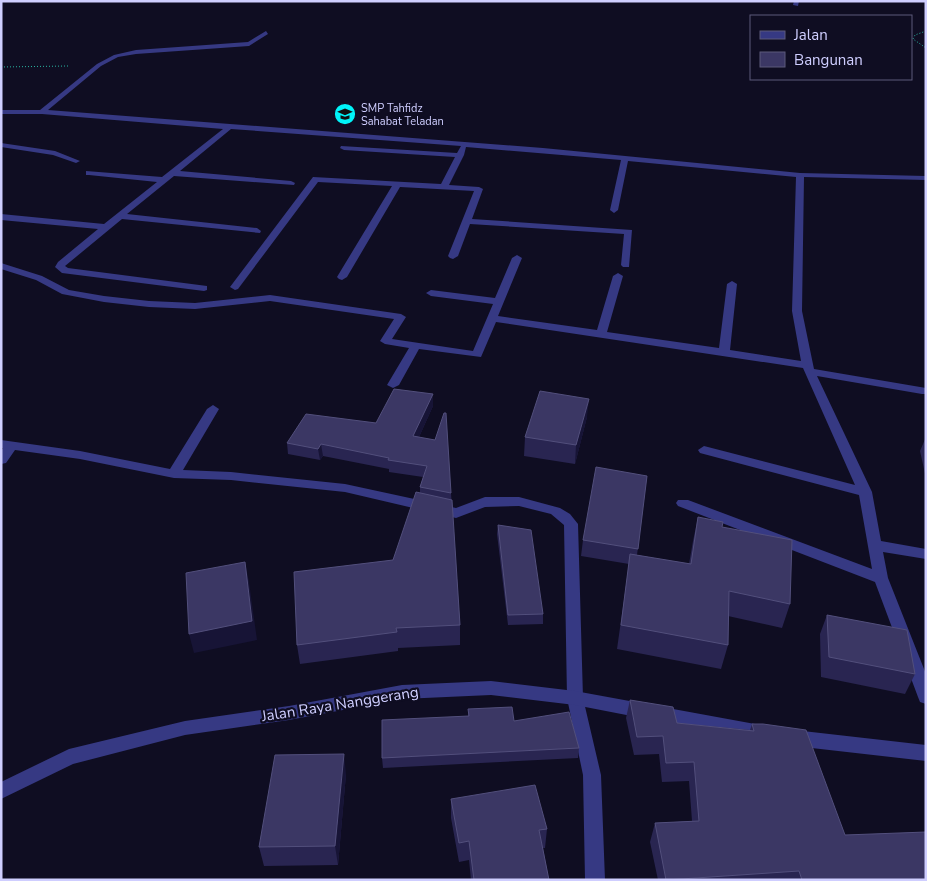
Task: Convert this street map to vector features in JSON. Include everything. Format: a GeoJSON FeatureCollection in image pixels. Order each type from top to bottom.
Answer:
{"type":"FeatureCollection","features":[{"type":"Feature","properties":{"kind":"street"},"geometry":{"type":"LineString","coordinates":[[42,112],[98,65],[116,56],[136,52],[249,44],[266,34]]}},
{"type":"Feature","properties":{"kind":"street"},"geometry":{"type":"LineString","coordinates":[[1,112],[42,112],[465,144],[800,175],[926,178]]}},
{"type":"Feature","properties":{"kind":"street"},"geometry":{"type":"LineString","coordinates":[[204,288],[61,270],[61,264],[229,127]]}},
{"type":"Feature","properties":{"kind":"street"},"geometry":{"type":"LineString","coordinates":[[444,186],[465,144]]}},
{"type":"Feature","properties":{"kind":"street"},"geometry":{"type":"LineString","coordinates":[[1,145],[55,154],[76,161]]}},
{"type":"Feature","properties":{"kind":"street"},"geometry":{"type":"LineString","coordinates":[[344,148],[460,155]]}},
{"type":"Feature","properties":{"kind":"street"},"geometry":{"type":"LineString","coordinates":[[614,210],[625,158]]}},
{"type":"Feature","properties":{"kind":"street"},"geometry":{"type":"LineString","coordinates":[[89,173],[164,180]]}},
{"type":"Feature","properties":{"kind":"street"},"geometry":{"type":"LineString","coordinates":[[172,173],[291,183]]}},
{"type":"Feature","properties":{"kind":"street"},"geometry":{"type":"LineString","coordinates":[[800,175],[797,311],[809,368],[865,492],[881,578],[926,697]]}},
{"type":"Feature","properties":{"kind":"street"},"geometry":{"type":"LineString","coordinates":[[235,287],[316,178],[480,188],[453,256]]}},
{"type":"Feature","properties":{"kind":"street"},"geometry":{"type":"LineString","coordinates":[[342,277],[398,184]]}},
{"type":"Feature","properties":{"kind":"street"},"geometry":{"type":"LineString","coordinates":[[119,216],[257,231]]}},
{"type":"Feature","properties":{"kind":"street"},"geometry":{"type":"LineString","coordinates":[[1,217],[105,227]]}},
{"type":"Feature","properties":{"kind":"street"},"geometry":{"type":"LineString","coordinates":[[467,221],[629,232],[626,265]]}},
{"type":"Feature","properties":{"kind":"street"},"geometry":{"type":"LineString","coordinates":[[1,266],[39,278],[66,292],[104,300],[195,306],[270,298],[401,316],[385,341],[477,355],[517,258]]}},
{"type":"Feature","properties":{"kind":"street"},"geometry":{"type":"LineString","coordinates":[[601,334],[618,276]]}},
{"type":"Feature","properties":{"kind":"street"},"geometry":{"type":"LineString","coordinates":[[724,353],[732,284]]}},
{"type":"Feature","properties":{"kind":"street"},"geometry":{"type":"LineString","coordinates":[[432,293],[499,302]]}},
{"type":"Feature","properties":{"kind":"street"},"geometry":{"type":"LineString","coordinates":[[492,318],[724,353],[922,391]]}},
{"type":"Feature","properties":{"kind":"street"},"geometry":{"type":"LineString","coordinates":[[392,385],[416,346]]}},
{"type":"Feature","properties":{"kind":"street"},"geometry":{"type":"LineString","coordinates":[[174,474],[213,409]]}},
{"type":"Feature","properties":{"kind":"street"},"geometry":{"type":"LineString","coordinates":[[1,460],[7,445],[80,454],[174,474],[231,476],[345,488],[456,512],[463,512],[472,506],[485,502],[496,501],[533,504],[559,511],[571,524],[575,698],[592,775],[595,880]]}},
{"type":"Feature","properties":{"kind":"street"},"geometry":{"type":"LineString","coordinates":[[704,450],[865,492]]}},
{"type":"Feature","properties":{"kind":"street"},"geometry":{"type":"LineString","coordinates":[[683,503],[881,578]]}},
{"type":"Feature","properties":{"kind":"street"},"geometry":{"type":"LineString","coordinates":[[875,545],[926,554]]}},
{"type":"Feature","properties":{"kind":"street","name":"Jalan Raya Nanggerang"},"geometry":{"type":"LineString","coordinates":[[1,791],[69,757],[185,728],[289,713],[402,692],[490,688],[575,698],[772,735],[926,753]]}},
{"type":"Feature","properties":{"kind":"path"},"geometry":{"type":"LineString","coordinates":[[926,31],[915,35],[913,39],[926,48]]}},
{"type":"Feature","properties":{"kind":"path"},"geometry":{"type":"LineString","coordinates":[[1,66],[98,65]]}},
{"type":"Feature","properties":{"kind":"building"},"geometry":{"type":"Polygon","coordinates":[[[394,389],[433,394],[413,436],[435,440],[444,413],[446,413],[451,493],[420,487],[427,466],[388,460],[389,458],[321,444],[318,449],[287,443],[306,414],[376,423],[394,389]]]}},
{"type":"Feature","properties":{"kind":"building"},"geometry":{"type":"Polygon","coordinates":[[[540,391],[589,399],[576,445],[525,437],[540,391]]]}},
{"type":"Feature","properties":{"kind":"building"},"geometry":{"type":"Polygon","coordinates":[[[596,467],[647,476],[638,549],[583,540],[596,467]]]}},
{"type":"Feature","properties":{"kind":"building"},"geometry":{"type":"Polygon","coordinates":[[[416,492],[452,500],[460,625],[396,628],[397,632],[297,645],[294,572],[393,560],[416,492]]]}},
{"type":"Feature","properties":{"kind":"building"},"geometry":{"type":"Polygon","coordinates":[[[698,517],[723,522],[722,527],[792,540],[790,604],[729,591],[728,645],[621,625],[630,554],[691,564],[698,517]]]}},
{"type":"Feature","properties":{"kind":"building"},"geometry":{"type":"Polygon","coordinates":[[[498,525],[531,530],[543,614],[508,615],[498,525]]]}},
{"type":"Feature","properties":{"kind":"building"},"geometry":{"type":"Polygon","coordinates":[[[245,562],[252,621],[189,634],[186,573],[245,562]]]}},
{"type":"Feature","properties":{"kind":"building"},"geometry":{"type":"Polygon","coordinates":[[[827,615],[907,630],[915,674],[829,657],[827,615]]]}},
{"type":"Feature","properties":{"kind":"building"},"geometry":{"type":"Polygon","coordinates":[[[630,700],[673,707],[677,723],[754,731],[752,724],[806,730],[845,835],[926,832],[926,880],[802,880],[799,871],[666,880],[655,823],[699,821],[694,762],[666,763],[663,736],[637,737],[630,700]]]}},
{"type":"Feature","properties":{"kind":"building"},"geometry":{"type":"Polygon","coordinates":[[[512,707],[514,721],[569,712],[579,748],[382,758],[382,720],[469,716],[468,709],[512,707]]]}},
{"type":"Feature","properties":{"kind":"building"},"geometry":{"type":"Polygon","coordinates":[[[344,754],[335,846],[259,847],[275,755],[344,754]]]}},
{"type":"Feature","properties":{"kind":"building"},"geometry":{"type":"Polygon","coordinates":[[[535,785],[547,829],[539,830],[549,880],[474,880],[469,841],[459,843],[451,799],[535,785]]]}},
{"type":"Feature","properties":{"kind":"place","name":"SMP Tahfidz Sahabat Teladan"},"geometry":{"type":"Point","coordinates":[345,114]}}]}
